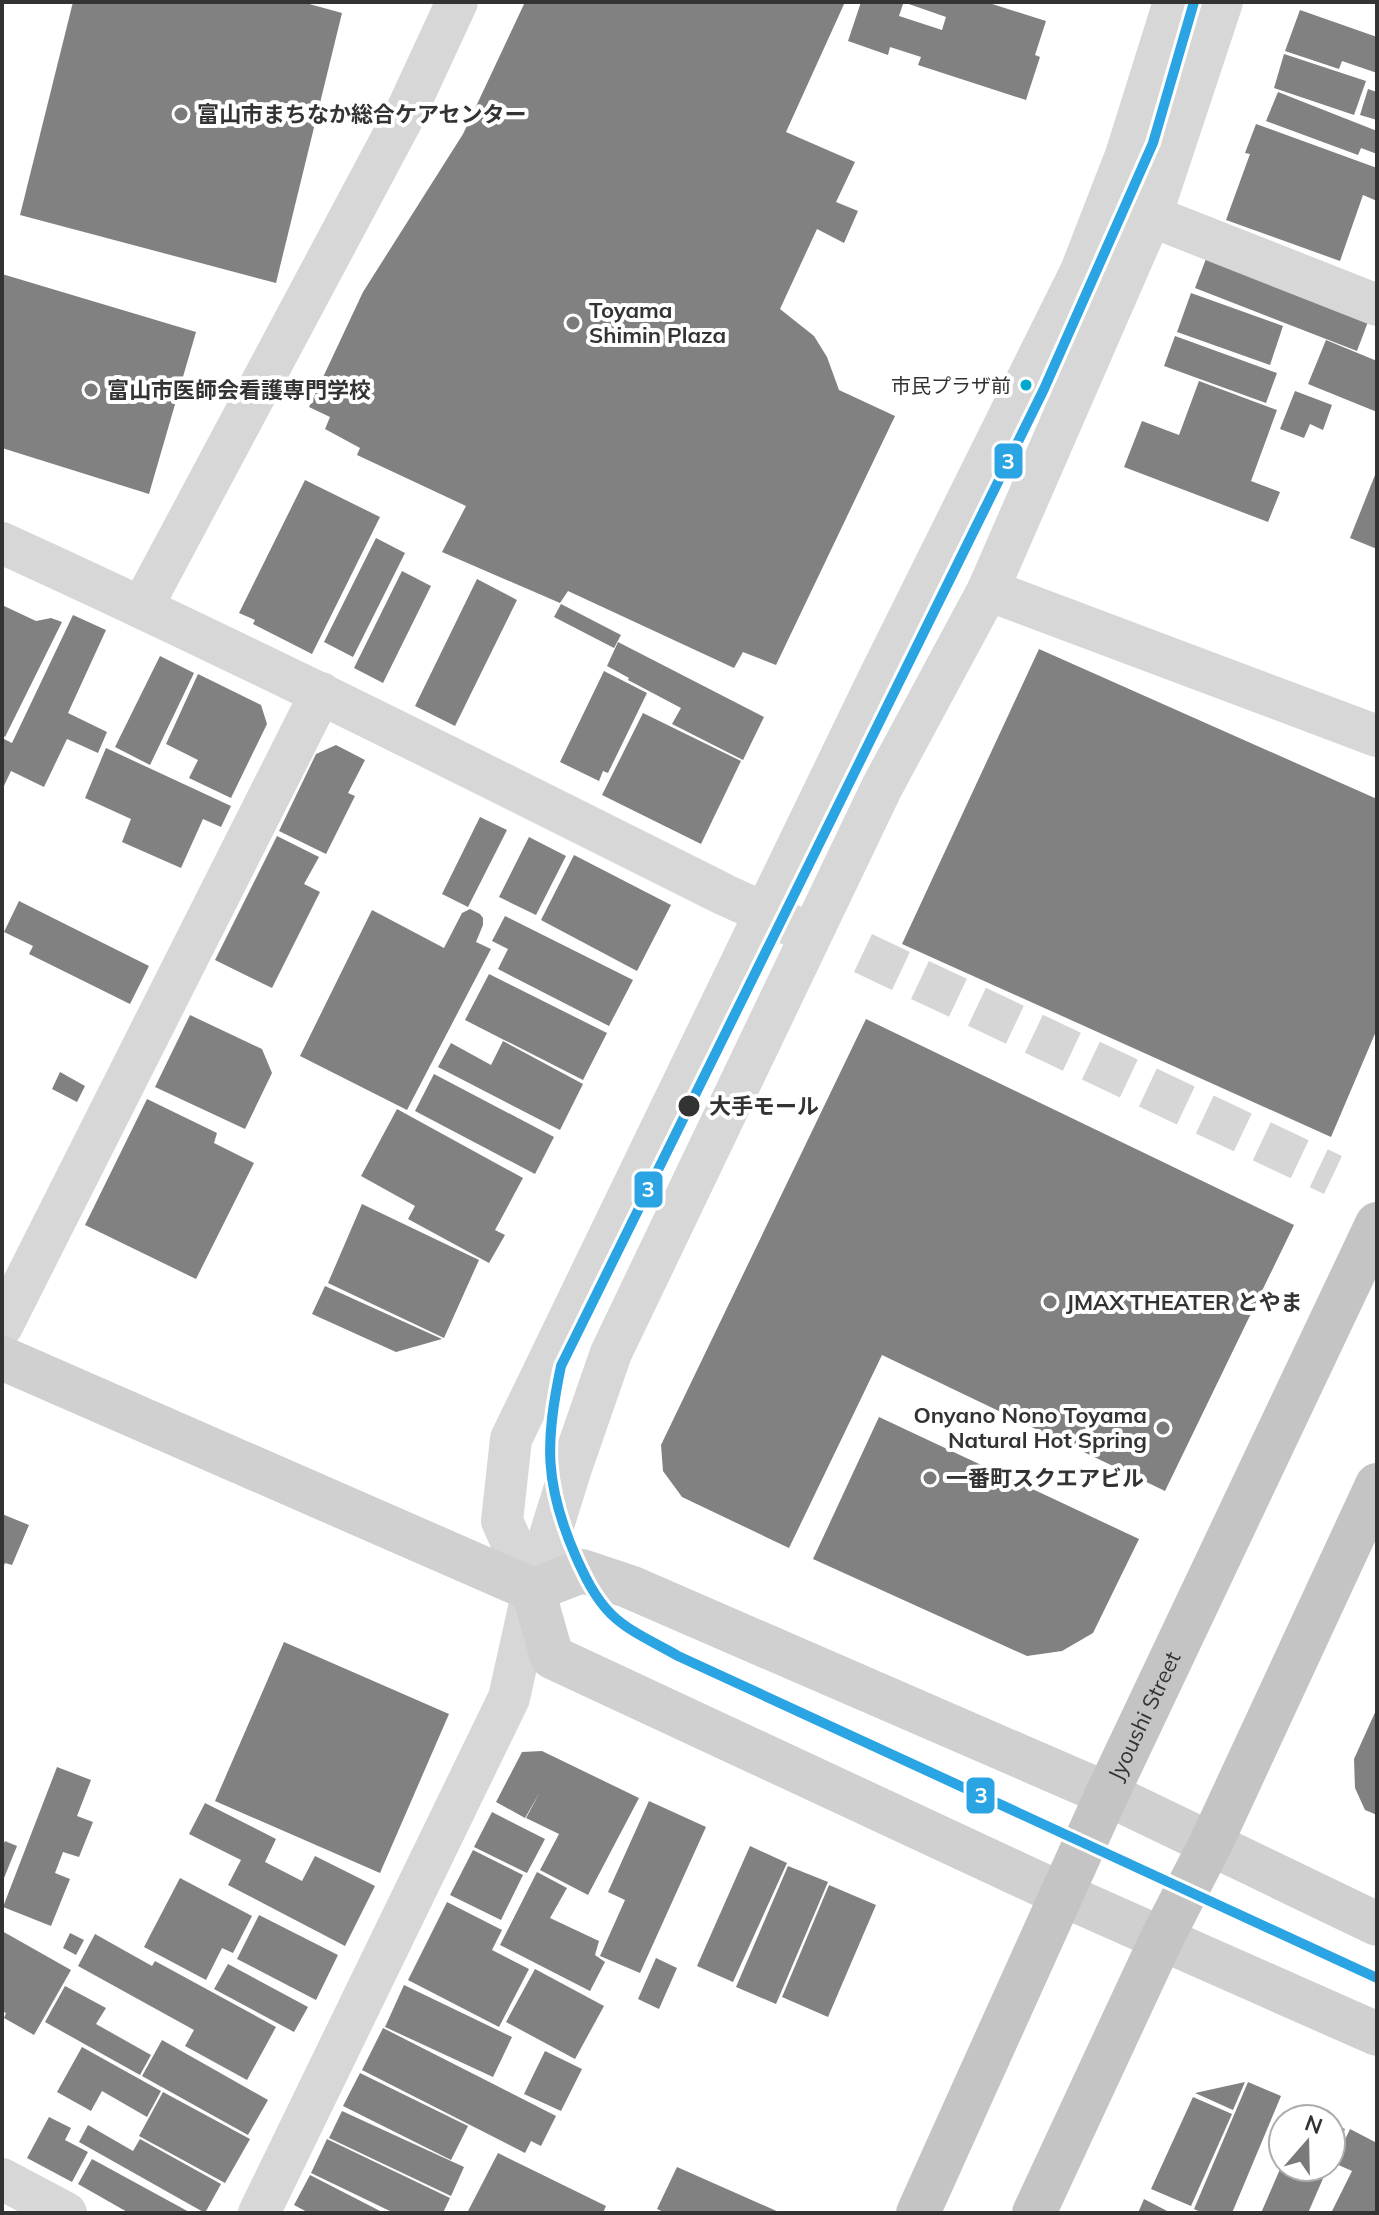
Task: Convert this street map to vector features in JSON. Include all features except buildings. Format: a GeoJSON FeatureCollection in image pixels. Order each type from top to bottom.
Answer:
{"type":"FeatureCollection","features":[{"type":"Feature","properties":{"kind":"highway","name":"Jyoushi Street"},"geometry":{"type":"LineString","coordinates":[[918,2213],[1107,1794],[1377,1224]]}},
{"type":"Feature","properties":{"kind":"highway"},"geometry":{"type":"LineString","coordinates":[[1034,2213],[1162,1938],[1211,1843],[1377,1485]]}},
{"type":"Feature","properties":{"kind":"street"},"geometry":{"type":"LineString","coordinates":[[142,607],[407,110],[457,2]]}},
{"type":"Feature","properties":{"kind":"street"},"geometry":{"type":"LineString","coordinates":[[1174,2],[1126,155],[1081,271],[875,686],[511,1439],[502,1521],[533,1590],[552,1657],[1061,1894],[1377,2034]]}},
{"type":"Feature","properties":{"kind":"street"},"geometry":{"type":"LineString","coordinates":[[259,2213],[509,1698],[533,1590],[611,1353],[882,787],[988,590],[1151,216],[1222,2]]}},
{"type":"Feature","properties":{"kind":"street"},"geometry":{"type":"LineString","coordinates":[[1151,216],[1377,305]]}},
{"type":"Feature","properties":{"kind":"street"},"geometry":{"type":"LineString","coordinates":[[2,543],[321,693],[811,935]]}},
{"type":"Feature","properties":{"kind":"street"},"geometry":{"type":"LineString","coordinates":[[988,590],[1377,736]]}},
{"type":"Feature","properties":{"kind":"street"},"geometry":{"type":"LineString","coordinates":[[2,1326],[321,693]]}},
{"type":"Feature","properties":{"kind":"street"},"geometry":{"type":"LineString","coordinates":[[2,1358],[533,1590],[582,1571],[630,1587],[1107,1794],[1377,1924]]}},
{"type":"Feature","properties":{"kind":"street"},"geometry":{"type":"LineString","coordinates":[[2,2179],[66,2213]]}},
{"type":"Feature","properties":{"kind":"tunnel"},"geometry":{"type":"LineString","coordinates":[[863,953],[1333,1175]]}},
{"type":"Feature","properties":{"kind":"transit line","name":"3"},"geometry":{"type":"LineString","coordinates":[[1194,2],[1153,143],[1044,389],[561,1366],[552,1418],[550,1463],[558,1507],[583,1572],[605,1608],[634,1632],[678,1656],[1377,1978]]}},
{"type":"Feature","properties":{"kind":"place","name":"富山市まちなか総合ケアセンター"},"geometry":{"type":"Point","coordinates":[181,114]}},
{"type":"Feature","properties":{"kind":"place","name":"Toyama Shimin Plaza"},"geometry":{"type":"Point","coordinates":[573,323]}},
{"type":"Feature","properties":{"kind":"place","name":"市民プラザ前"},"geometry":{"type":"Point","coordinates":[1026,385]}},
{"type":"Feature","properties":{"kind":"place","name":"富山市医師会看護専門学校"},"geometry":{"type":"Point","coordinates":[91,390]}},
{"type":"Feature","properties":{"kind":"place","name":"大手モール"},"geometry":{"type":"Point","coordinates":[689,1106]}},
{"type":"Feature","properties":{"kind":"place","name":"JMAX THEATER とやま"},"geometry":{"type":"Point","coordinates":[1050,1302]}},
{"type":"Feature","properties":{"kind":"place","name":"Onyano Nono Toyama Natural Hot Spring"},"geometry":{"type":"Point","coordinates":[1163,1428]}},
{"type":"Feature","properties":{"kind":"place","name":"一番町スクエアビル"},"geometry":{"type":"Point","coordinates":[930,1478]}}]}
